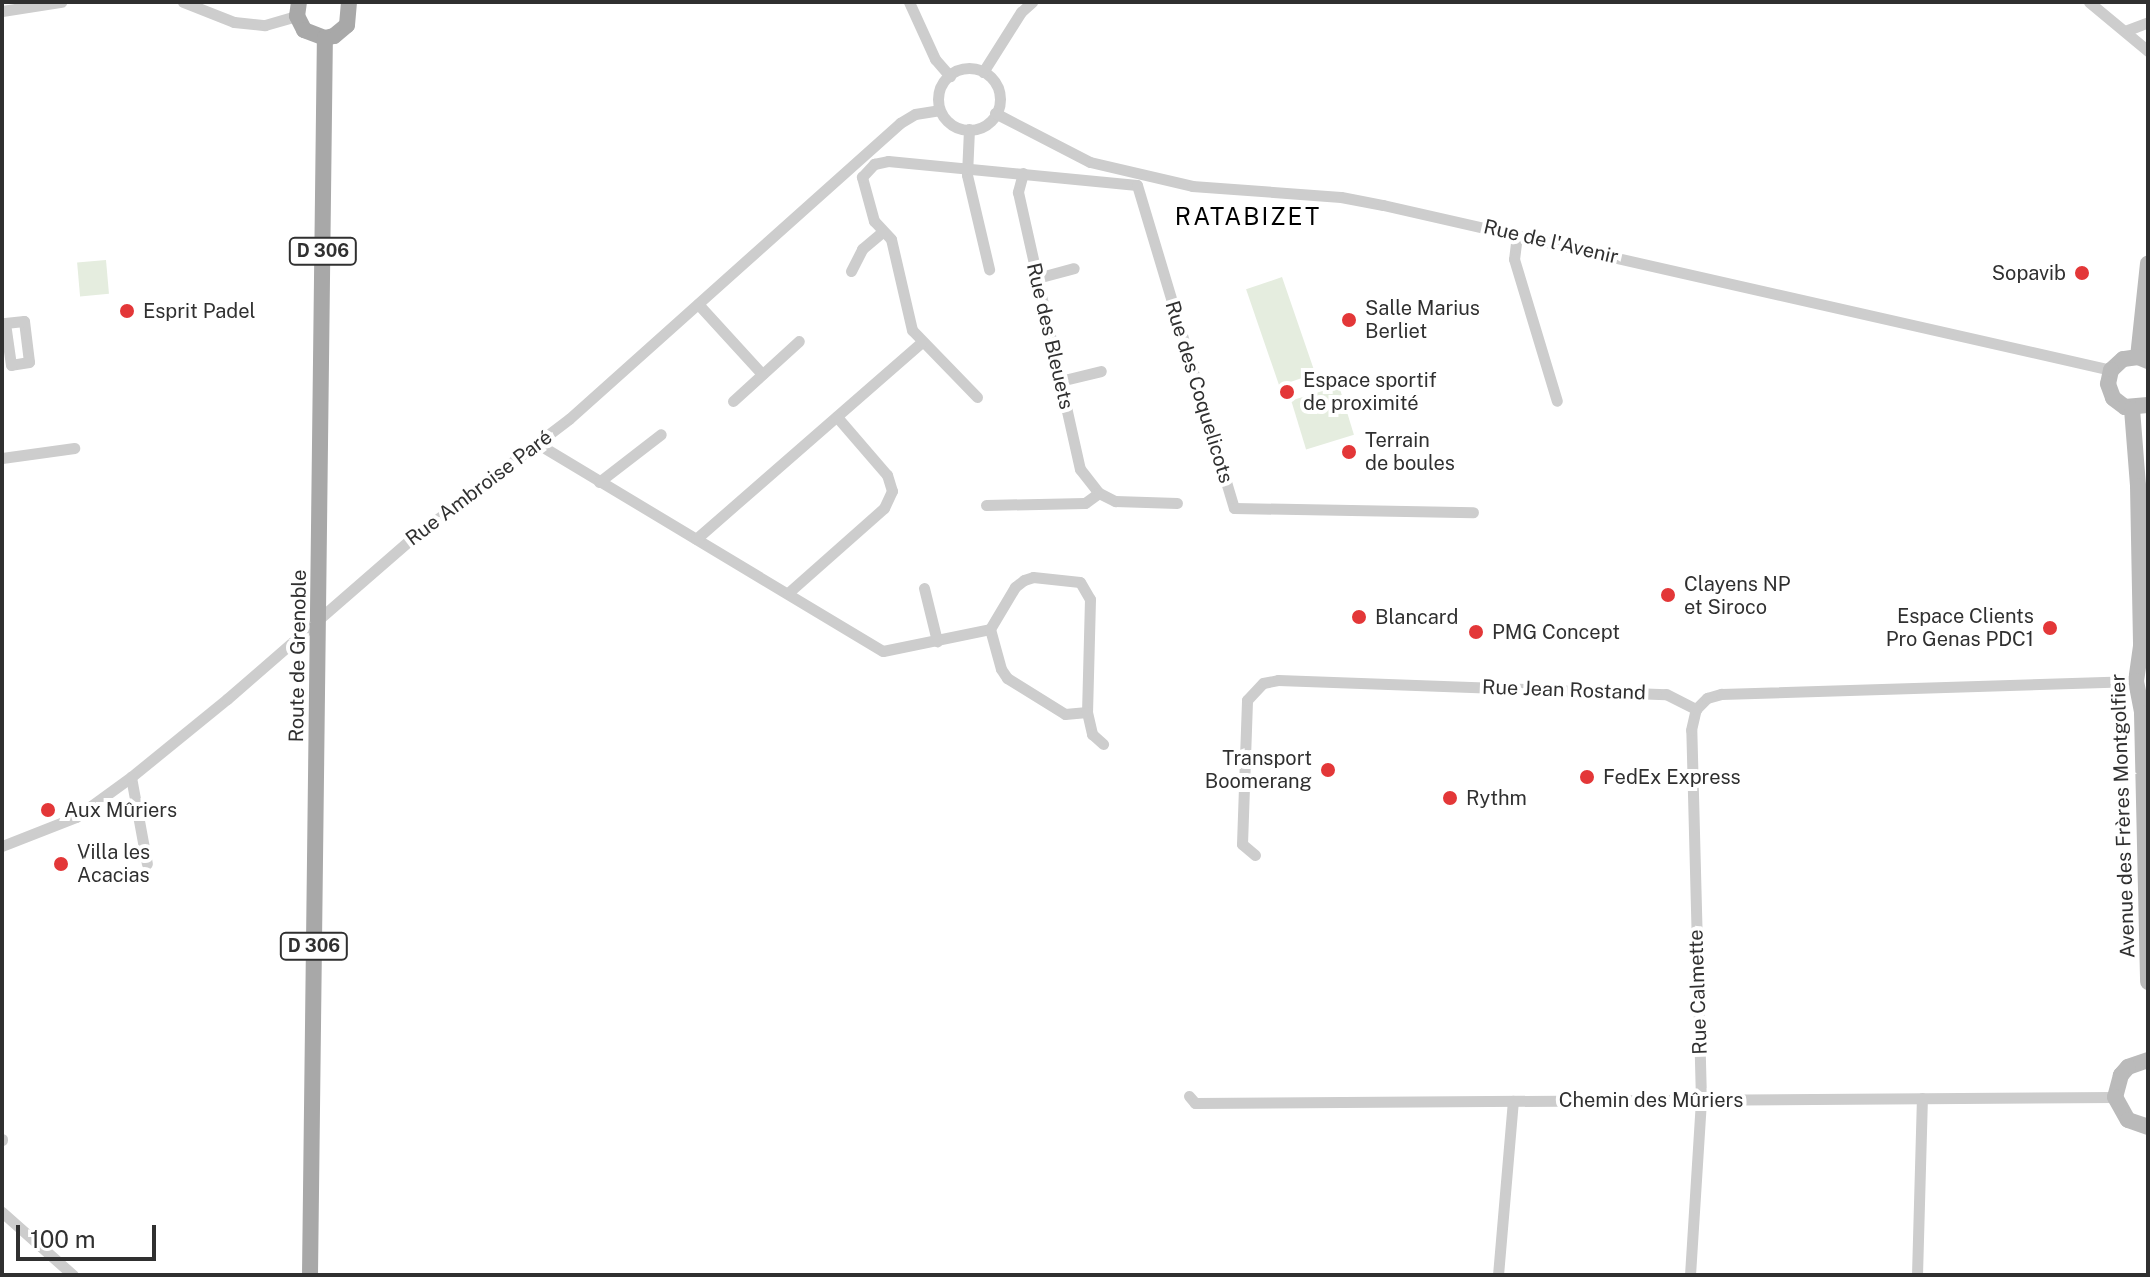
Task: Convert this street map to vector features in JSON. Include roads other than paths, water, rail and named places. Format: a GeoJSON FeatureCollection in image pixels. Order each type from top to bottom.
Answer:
{"type":"FeatureCollection","features":[{"type":"Feature","properties":{"kind":"main road"},"geometry":{"type":"LineString","coordinates":[[298,9],[310,35],[325,38],[334,36],[347,25],[349,2]]}},
{"type":"Feature","properties":{"kind":"main road","name":"Route de Grenoble"},"geometry":{"type":"LineString","coordinates":[[310,1275],[325,38]]}},
{"type":"Feature","properties":{"kind":"street"},"geometry":{"type":"LineString","coordinates":[[2,11],[61,2]]}},
{"type":"Feature","properties":{"kind":"street"},"geometry":{"type":"LineString","coordinates":[[183,2],[234,22],[265,25],[298,9]]}},
{"type":"Feature","properties":{"kind":"street"},"geometry":{"type":"LineString","coordinates":[[909,2],[935,59],[950,76]]}},
{"type":"Feature","properties":{"kind":"street"},"geometry":{"type":"LineString","coordinates":[[983,72],[1021,12],[1032,2]]}},
{"type":"Feature","properties":{"kind":"street"},"geometry":{"type":"LineString","coordinates":[[2089,2],[2148,51]]}},
{"type":"Feature","properties":{"kind":"street"},"geometry":{"type":"LineString","coordinates":[[2125,31],[2148,22]]}},
{"type":"Feature","properties":{"kind":"street"},"geometry":{"type":"LineString","coordinates":[[963,70],[983,72],[993,79],[999,92],[995,113],[985,125],[969,129],[955,126],[939,110],[937,94],[950,76],[963,70]]}},
{"type":"Feature","properties":{"kind":"street","name":"Rue Ambroise Paré"},"geometry":{"type":"LineString","coordinates":[[2,846],[76,817],[131,777],[227,699],[410,540],[538,444],[900,123],[915,114],[939,110]]}},
{"type":"Feature","properties":{"kind":"street","name":"Rue de l'Avenir"},"geometry":{"type":"LineString","coordinates":[[995,113],[1090,162],[1192,186],[1341,197],[2111,370]]}},
{"type":"Feature","properties":{"kind":"street"},"geometry":{"type":"LineString","coordinates":[[969,129],[967,168],[989,269]]}},
{"type":"Feature","properties":{"kind":"street"},"geometry":{"type":"LineString","coordinates":[[977,397],[921,343],[906,314],[891,239],[874,221],[862,177],[874,164],[888,161],[1023,173]]}},
{"type":"Feature","properties":{"kind":"street","name":"Rue des Coquelicots"},"geometry":{"type":"LineString","coordinates":[[1023,173],[1137,185],[1234,508],[1473,512]]}},
{"type":"Feature","properties":{"kind":"street","name":"Rue des Bleuets"},"geometry":{"type":"LineString","coordinates":[[1023,173],[1018,192],[1080,469],[1099,493]]}},
{"type":"Feature","properties":{"kind":"street"},"geometry":{"type":"LineString","coordinates":[[851,271],[862,249],[882,232]]}},
{"type":"Feature","properties":{"kind":"street"},"geometry":{"type":"LineString","coordinates":[[1517,235],[1514,259],[1557,401]]}},
{"type":"Feature","properties":{"kind":"street"},"geometry":{"type":"LineString","coordinates":[[2140,407],[2113,398],[2108,384],[2111,370],[2123,359],[2143,359],[2148,264]]}},
{"type":"Feature","properties":{"kind":"street"},"geometry":{"type":"LineString","coordinates":[[1037,278],[1074,268]]}},
{"type":"Feature","properties":{"kind":"street"},"geometry":{"type":"LineString","coordinates":[[698,304],[762,374]]}},
{"type":"Feature","properties":{"kind":"street"},"geometry":{"type":"LineString","coordinates":[[733,401],[799,341]]}},
{"type":"Feature","properties":{"kind":"street"},"geometry":{"type":"LineString","coordinates":[[696,539],[921,343]]}},
{"type":"Feature","properties":{"kind":"street"},"geometry":{"type":"LineString","coordinates":[[1060,381],[1101,371]]}},
{"type":"Feature","properties":{"kind":"street","name":"Avenue des Frères Montgolfier"},"geometry":{"type":"LineString","coordinates":[[2140,407],[2141,630],[2136,681],[2142,713],[2148,982]]}},
{"type":"Feature","properties":{"kind":"street"},"geometry":{"type":"LineString","coordinates":[[788,593],[884,508],[892,491],[887,475],[837,417]]}},
{"type":"Feature","properties":{"kind":"street"},"geometry":{"type":"LineString","coordinates":[[599,482],[661,434]]}},
{"type":"Feature","properties":{"kind":"street"},"geometry":{"type":"LineString","coordinates":[[538,444],[883,651],[990,629]]}},
{"type":"Feature","properties":{"kind":"street"},"geometry":{"type":"LineString","coordinates":[[2,458],[74,448]]}},
{"type":"Feature","properties":{"kind":"street"},"geometry":{"type":"LineString","coordinates":[[986,505],[1085,503],[1099,493],[1115,501],[1177,503]]}},
{"type":"Feature","properties":{"kind":"street"},"geometry":{"type":"LineString","coordinates":[[1087,712],[1065,714],[1007,678],[1001,669],[990,629],[1015,587],[1024,580],[1033,577],[1080,582],[1090,599],[1087,712],[1092,734],[1103,744]]}},
{"type":"Feature","properties":{"kind":"street"},"geometry":{"type":"LineString","coordinates":[[924,588],[937,641]]}},
{"type":"Feature","properties":{"kind":"street","name":"Rue Jean Rostand"},"geometry":{"type":"LineString","coordinates":[[1255,855],[1242,844],[1247,700],[1263,683],[1278,680],[1666,694],[1696,709]]}},
{"type":"Feature","properties":{"kind":"street"},"geometry":{"type":"LineString","coordinates":[[1696,709],[1707,698],[1721,694],[2136,681]]}},
{"type":"Feature","properties":{"kind":"street","name":"Rue Calmette"},"geometry":{"type":"LineString","coordinates":[[1690,1275],[1701,1100],[1691,730],[1696,709]]}},
{"type":"Feature","properties":{"kind":"street"},"geometry":{"type":"LineString","coordinates":[[131,777],[147,864]]}},
{"type":"Feature","properties":{"kind":"street"},"geometry":{"type":"LineString","coordinates":[[2148,1060],[2128,1067],[2121,1075],[2115,1097],[2128,1120],[2148,1127]]}},
{"type":"Feature","properties":{"kind":"street","name":"Chemin des Mûriers"},"geometry":{"type":"LineString","coordinates":[[1189,1096],[1195,1103],[2115,1097]]}},
{"type":"Feature","properties":{"kind":"street"},"geometry":{"type":"LineString","coordinates":[[1917,1275],[1922,1098]]}},
{"type":"Feature","properties":{"kind":"street"},"geometry":{"type":"LineString","coordinates":[[1498,1275],[1513,1101]]}},
{"type":"Feature","properties":{"kind":"street"},"geometry":{"type":"LineString","coordinates":[[2,1212],[73,1275]]}},
{"type":"Feature","properties":{"kind":"place","name":"Sopavib"},"geometry":{"type":"Point","coordinates":[2082,273]}},
{"type":"Feature","properties":{"kind":"place","name":"Esprit Padel"},"geometry":{"type":"Point","coordinates":[127,311]}},
{"type":"Feature","properties":{"kind":"place","name":"Salle Marius Berliet"},"geometry":{"type":"Point","coordinates":[1349,320]}},
{"type":"Feature","properties":{"kind":"place","name":"Espace sportif de proximité"},"geometry":{"type":"Point","coordinates":[1287,392]}},
{"type":"Feature","properties":{"kind":"place","name":"Terrain de boules"},"geometry":{"type":"Point","coordinates":[1349,452]}},
{"type":"Feature","properties":{"kind":"place","name":"Clayens NP et Siroco"},"geometry":{"type":"Point","coordinates":[1668,595]}},
{"type":"Feature","properties":{"kind":"place","name":"Blancard"},"geometry":{"type":"Point","coordinates":[1359,617]}},
{"type":"Feature","properties":{"kind":"place","name":"Espace Clients Pro Genas PDC1"},"geometry":{"type":"Point","coordinates":[2050,628]}},
{"type":"Feature","properties":{"kind":"place","name":"PMG Concept"},"geometry":{"type":"Point","coordinates":[1476,632]}},
{"type":"Feature","properties":{"kind":"place","name":"Transport Boomerang"},"geometry":{"type":"Point","coordinates":[1328,770]}},
{"type":"Feature","properties":{"kind":"place","name":"FedEx Express"},"geometry":{"type":"Point","coordinates":[1587,777]}},
{"type":"Feature","properties":{"kind":"place","name":"Rythm"},"geometry":{"type":"Point","coordinates":[1450,798]}},
{"type":"Feature","properties":{"kind":"place","name":"Aux Mûriers"},"geometry":{"type":"Point","coordinates":[48,810]}},
{"type":"Feature","properties":{"kind":"place","name":"Villa les Acacias"},"geometry":{"type":"Point","coordinates":[61,864]}},
{"type":"Feature","properties":{"kind":"district","name":"RATABIZET"},"geometry":{"type":"Point","coordinates":[1248,217]}}]}
